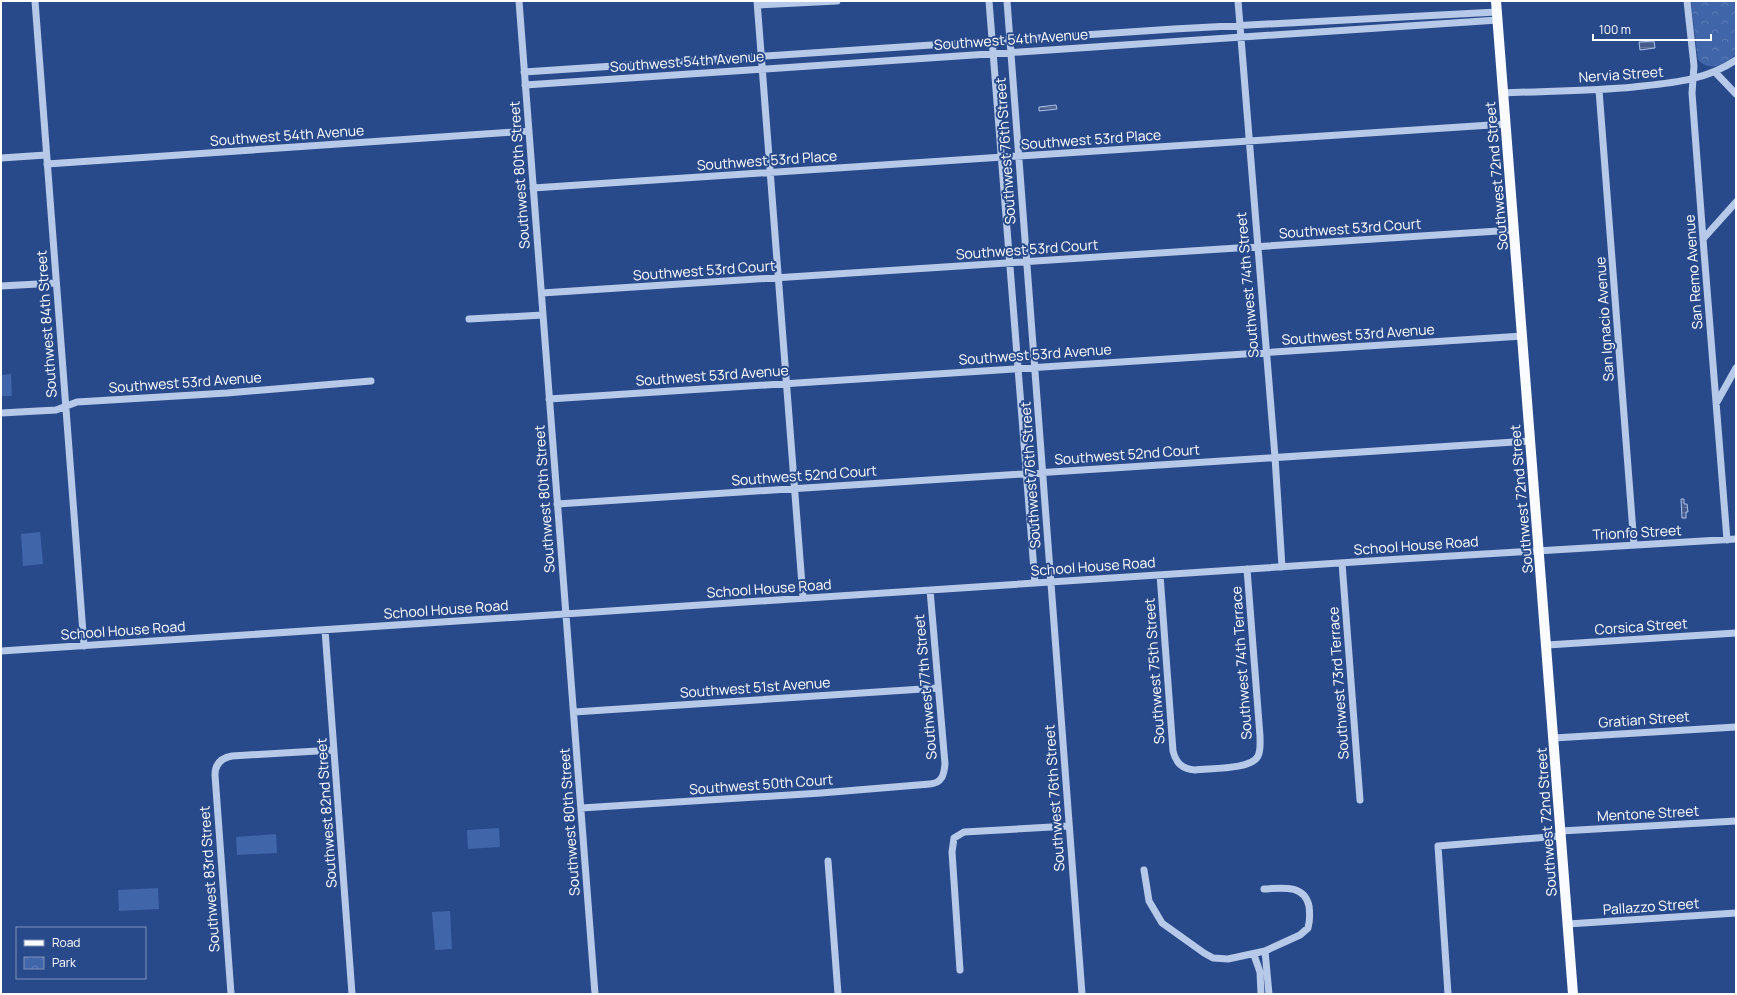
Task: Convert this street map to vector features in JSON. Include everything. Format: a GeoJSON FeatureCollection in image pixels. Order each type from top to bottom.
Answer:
{"type":"FeatureCollection","features":[{"type":"Feature","properties":{"kind":"main road","name":"Southwest 72nd Street"},"geometry":{"type":"LineString","coordinates":[[1496,1],[1540,551],[1573,994]]}},
{"type":"Feature","properties":{"kind":"street","name":"Southwest 84th Street"},"geometry":{"type":"LineString","coordinates":[[35,1],[84,646]]}},
{"type":"Feature","properties":{"kind":"street","name":"Southwest 80th Street"},"geometry":{"type":"LineString","coordinates":[[519,1],[595,994]]}},
{"type":"Feature","properties":{"kind":"street"},"geometry":{"type":"LineString","coordinates":[[804,598],[794,489],[757,3],[770,5],[837,1]]}},
{"type":"Feature","properties":{"kind":"street","name":"Southwest 76th Street"},"geometry":{"type":"LineString","coordinates":[[989,1],[1035,583]]}},
{"type":"Feature","properties":{"kind":"street","name":"Southwest 76th Street"},"geometry":{"type":"LineString","coordinates":[[1007,1],[1034,367],[1044,472],[1082,994]]}},
{"type":"Feature","properties":{"kind":"street","name":"Southwest 74th Street"},"geometry":{"type":"LineString","coordinates":[[1238,1],[1248,142],[1275,458],[1282,567]]}},
{"type":"Feature","properties":{"kind":"street","name":"San Remo Avenue"},"geometry":{"type":"LineString","coordinates":[[1687,1],[1694,66],[1692,93],[1727,540]]}},
{"type":"Feature","properties":{"kind":"street","name":"Southwest 54th Avenue"},"geometry":{"type":"LineString","coordinates":[[524,72],[1240,25],[1497,16]]}},
{"type":"Feature","properties":{"kind":"street","name":"Southwest 54th Avenue"},"geometry":{"type":"LineString","coordinates":[[525,85],[1241,36],[1497,16]]}},
{"type":"Feature","properties":{"kind":"street","name":"Nervia Street"},"geometry":{"type":"LineString","coordinates":[[1503,93],[1600,90],[1676,83],[1715,72],[1736,60]]}},
{"type":"Feature","properties":{"kind":"street"},"geometry":{"type":"LineString","coordinates":[[1715,72],[1736,94]]}},
{"type":"Feature","properties":{"kind":"street","name":"San Ignacio Avenue"},"geometry":{"type":"LineString","coordinates":[[1600,90],[1634,545]]}},
{"type":"Feature","properties":{"kind":"street","name":"Southwest 53rd Place"},"geometry":{"type":"LineString","coordinates":[[533,188],[1506,124]]}},
{"type":"Feature","properties":{"kind":"street","name":"Southwest 54th Avenue"},"geometry":{"type":"LineString","coordinates":[[47,164],[529,131]]}},
{"type":"Feature","properties":{"kind":"street"},"geometry":{"type":"LineString","coordinates":[[1,158],[46,155]]}},
{"type":"Feature","properties":{"kind":"street"},"geometry":{"type":"LineString","coordinates":[[1703,239],[1736,202]]}},
{"type":"Feature","properties":{"kind":"street","name":"Southwest 53rd Court"},"geometry":{"type":"LineString","coordinates":[[542,293],[1514,230]]}},
{"type":"Feature","properties":{"kind":"street"},"geometry":{"type":"LineString","coordinates":[[1,286],[56,283]]}},
{"type":"Feature","properties":{"kind":"street"},"geometry":{"type":"LineString","coordinates":[[469,319],[543,315]]}},
{"type":"Feature","properties":{"kind":"street","name":"Southwest 53rd Avenue"},"geometry":{"type":"LineString","coordinates":[[549,399],[1522,336]]}},
{"type":"Feature","properties":{"kind":"street"},"geometry":{"type":"LineString","coordinates":[[1716,403],[1736,368]]}},
{"type":"Feature","properties":{"kind":"street","name":"Southwest 53rd Avenue"},"geometry":{"type":"LineString","coordinates":[[1,413],[56,410],[77,402],[227,393],[371,381]]}},
{"type":"Feature","properties":{"kind":"street","name":"Southwest 52nd Court"},"geometry":{"type":"LineString","coordinates":[[557,504],[1531,441]]}},
{"type":"Feature","properties":{"kind":"street","name":"Trionfo Street"},"geometry":{"type":"LineString","coordinates":[[1540,551],[1736,539]]}},
{"type":"Feature","properties":{"kind":"street","name":"School House Road"},"geometry":{"type":"LineString","coordinates":[[1,651],[1540,551]]}},
{"type":"Feature","properties":{"kind":"street","name":"Southwest 73rd Terrace"},"geometry":{"type":"LineString","coordinates":[[1342,563],[1360,800]]}},
{"type":"Feature","properties":{"kind":"street","name":"Southwest 74th Terrace"},"geometry":{"type":"LineString","coordinates":[[1179,764],[1187,769],[1195,770],[1247,765],[1258,756],[1260,736],[1247,569]]}},
{"type":"Feature","properties":{"kind":"street","name":"Southwest 75th Street"},"geometry":{"type":"LineString","coordinates":[[1160,575],[1174,756],[1179,764]]}},
{"type":"Feature","properties":{"kind":"street","name":"Southwest 77th Street"},"geometry":{"type":"LineString","coordinates":[[930,590],[945,764],[944,773],[941,780]]}},
{"type":"Feature","properties":{"kind":"street","name":"Southwest 82nd Street"},"geometry":{"type":"LineString","coordinates":[[326,630],[352,994]]}},
{"type":"Feature","properties":{"kind":"street","name":"Corsica Street"},"geometry":{"type":"LineString","coordinates":[[1547,645],[1736,633]]}},
{"type":"Feature","properties":{"kind":"street","name":"Southwest 51st Avenue"},"geometry":{"type":"LineString","coordinates":[[574,712],[938,688]]}},
{"type":"Feature","properties":{"kind":"street","name":"Gratian Street"},"geometry":{"type":"LineString","coordinates":[[1554,738],[1736,727]]}},
{"type":"Feature","properties":{"kind":"street","name":"Southwest 83rd Street"},"geometry":{"type":"LineString","coordinates":[[231,994],[215,775],[216,767],[219,762],[232,756],[334,750]]}},
{"type":"Feature","properties":{"kind":"street","name":"Southwest 50th Court"},"geometry":{"type":"LineString","coordinates":[[581,808],[822,793],[930,784],[941,780]]}},
{"type":"Feature","properties":{"kind":"street","name":"Mentone Street"},"geometry":{"type":"LineString","coordinates":[[1448,994],[1438,846],[1561,834],[1736,821]]}},
{"type":"Feature","properties":{"kind":"street"},"geometry":{"type":"LineString","coordinates":[[960,970],[952,852],[954,838],[964,832],[1069,826]]}},
{"type":"Feature","properties":{"kind":"street"},"geometry":{"type":"LineString","coordinates":[[828,861],[838,994]]}},
{"type":"Feature","properties":{"kind":"street"},"geometry":{"type":"LineString","coordinates":[[1144,870],[1148,896],[1154,911],[1166,927],[1206,955],[1217,959],[1254,955],[1306,930],[1309,922],[1309,908],[1306,898],[1299,890],[1288,888],[1264,888]]}},
{"type":"Feature","properties":{"kind":"street","name":"Pallazzo Street"},"geometry":{"type":"LineString","coordinates":[[1568,924],[1736,913]]}},
{"type":"Feature","properties":{"kind":"street"},"geometry":{"type":"LineString","coordinates":[[1262,994],[1265,984],[1265,951]]}},
{"type":"Feature","properties":{"kind":"street"},"geometry":{"type":"LineString","coordinates":[[1254,955],[1269,994]]}},
{"type":"Feature","properties":{"kind":"green space"},"geometry":{"type":"Polygon","coordinates":[[[1691,1],[1736,1],[1736,54],[1722,64],[1717,66],[1708,66],[1698,60],[1691,1]]]}},
{"type":"Feature","properties":{"kind":"green space"},"geometry":{"type":"Polygon","coordinates":[[[11,374],[12,396],[1,396],[1,375],[11,374]]]}},
{"type":"Feature","properties":{"kind":"green space"},"geometry":{"type":"Polygon","coordinates":[[[40,532],[43,564],[23,566],[21,534],[40,532]]]}},
{"type":"Feature","properties":{"kind":"green space"},"geometry":{"type":"Polygon","coordinates":[[[499,828],[500,847],[468,849],[467,830],[499,828]]]}},
{"type":"Feature","properties":{"kind":"green space"},"geometry":{"type":"Polygon","coordinates":[[[276,834],[277,853],[237,855],[236,837],[276,834]]]}},
{"type":"Feature","properties":{"kind":"green space"},"geometry":{"type":"Polygon","coordinates":[[[158,888],[159,909],[119,911],[118,890],[158,888]]]}},
{"type":"Feature","properties":{"kind":"green space"},"geometry":{"type":"Polygon","coordinates":[[[450,911],[452,949],[435,950],[432,912],[450,911]]]}},
{"type":"Feature","properties":{"kind":"shaded area"},"geometry":{"type":"Polygon","coordinates":[[[1654,41],[1655,48],[1640,50],[1639,42],[1654,41]]]}},
{"type":"Feature","properties":{"kind":"shaded area"},"geometry":{"type":"Polygon","coordinates":[[[1056,105],[1057,109],[1039,111],[1039,107],[1056,105]]]}},
{"type":"Feature","properties":{"kind":"shaded area"},"geometry":{"type":"Polygon","coordinates":[[[1681,499],[1684,499],[1684,504],[1687,504],[1688,512],[1686,512],[1686,518],[1682,518],[1681,499]]]}}]}
